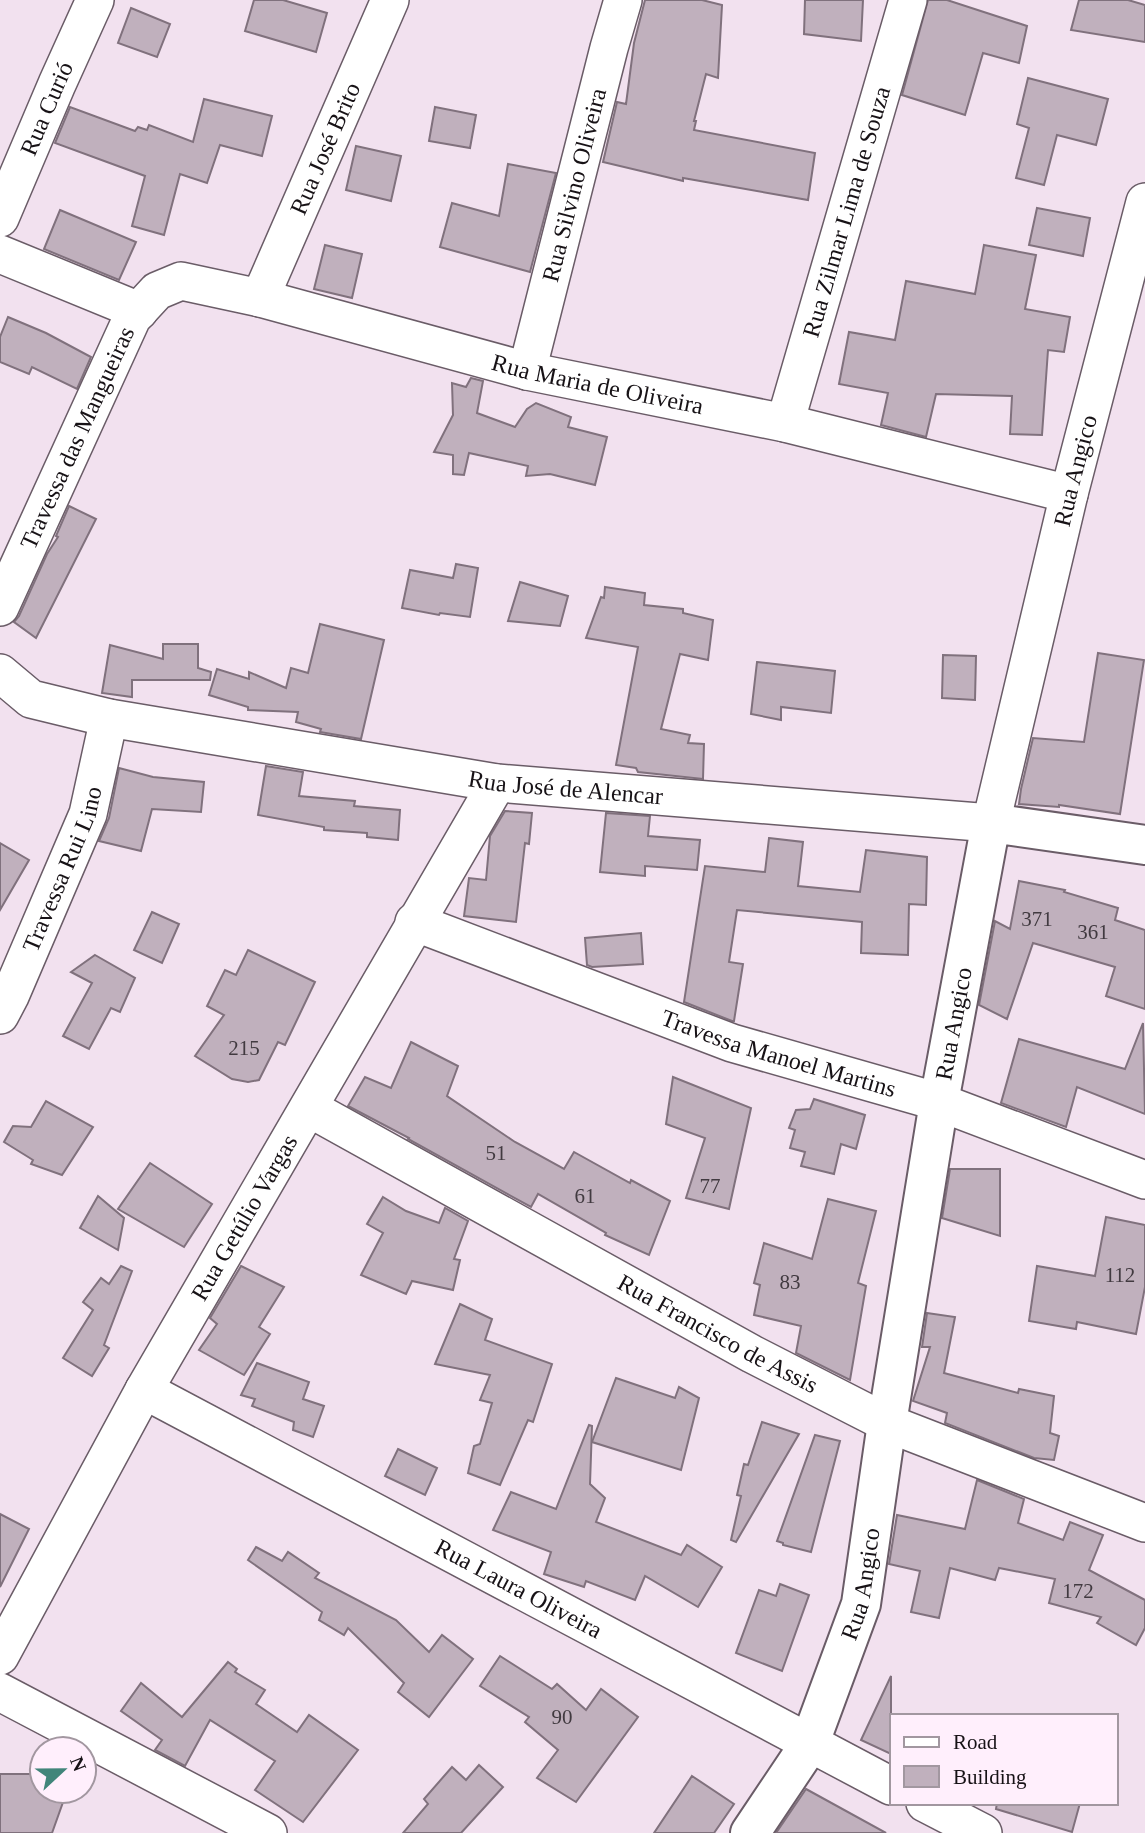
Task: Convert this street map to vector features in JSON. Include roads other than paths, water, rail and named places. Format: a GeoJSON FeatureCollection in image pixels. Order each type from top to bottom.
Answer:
{"type":"FeatureCollection","features":[{"type":"Feature","properties":{"kind":"street","name":"Rua Curió"},"geometry":{"type":"LineString","coordinates":[[0,218],[95,0]]}},
{"type":"Feature","properties":{"kind":"street","name":"Rua José Brito"},"geometry":{"type":"LineString","coordinates":[[260,298],[390,0]]}},
{"type":"Feature","properties":{"kind":"street","name":"Rua Silvino Oliveira"},"geometry":{"type":"LineString","coordinates":[[527,371],[623,0]]}},
{"type":"Feature","properties":{"kind":"street","name":"Rua Zilmar Lima de Souza"},"geometry":{"type":"LineString","coordinates":[[785,423],[908,0]]}},
{"type":"Feature","properties":{"kind":"street","name":"Rua Angico"},"geometry":{"type":"LineString","coordinates":[[750,1833],[809,1745],[861,1604],[939,1102],[991,822],[1069,494],[1145,202]]}},
{"type":"Feature","properties":{"kind":"street"},"geometry":{"type":"LineString","coordinates":[[0,254],[139,311]]}},
{"type":"Feature","properties":{"kind":"street","name":"Rua Maria de Oliveira"},"geometry":{"type":"LineString","coordinates":[[139,311],[157,291],[181,281],[260,298],[527,371],[785,423],[1069,494]]}},
{"type":"Feature","properties":{"kind":"street","name":"Travessa das Mangueiras"},"geometry":{"type":"LineString","coordinates":[[0,607],[118,346],[132,318],[139,311]]}},
{"type":"Feature","properties":{"kind":"street","name":"Rua José de Alencar"},"geometry":{"type":"LineString","coordinates":[[0,673],[31,699],[109,719],[497,783],[991,822],[1145,845]]}},
{"type":"Feature","properties":{"kind":"street","name":"Travessa Rui Lino"},"geometry":{"type":"LineString","coordinates":[[0,1015],[88,814],[109,719]]}},
{"type":"Feature","properties":{"kind":"street","name":"Rua Getúlio Vargas"},"geometry":{"type":"LineString","coordinates":[[0,1656],[144,1390],[497,783]]}},
{"type":"Feature","properties":{"kind":"street","name":"Travessa Manoel Martins"},"geometry":{"type":"LineString","coordinates":[[414,922],[732,1043],[939,1102],[1145,1180]]}},
{"type":"Feature","properties":{"kind":"street","name":"Rua Francisco de Assis"},"geometry":{"type":"LineString","coordinates":[[309,1108],[752,1354],[887,1423],[1145,1523]]}},
{"type":"Feature","properties":{"kind":"street","name":"Rua Laura Oliveira"},"geometry":{"type":"LineString","coordinates":[[144,1390],[809,1745],[890,1786]]}},
{"type":"Feature","properties":{"kind":"street"},"geometry":{"type":"LineString","coordinates":[[0,1692],[268,1833]]}},
{"type":"Feature","properties":{"kind":"street"},"geometry":{"type":"LineString","coordinates":[[929,1805],[983,1833]]}}]}
